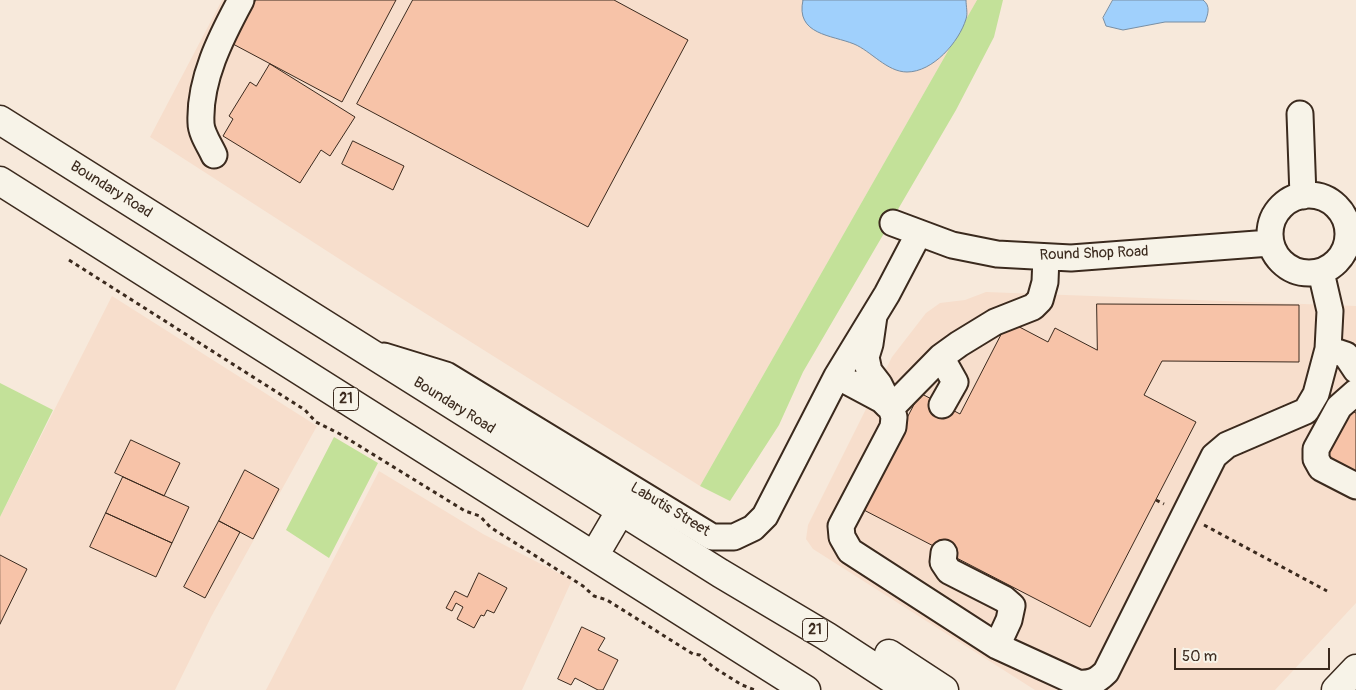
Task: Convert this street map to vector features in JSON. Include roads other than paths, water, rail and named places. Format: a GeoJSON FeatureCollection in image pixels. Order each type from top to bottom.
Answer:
{"type":"FeatureCollection","features":[{"type":"Feature","properties":{"kind":"main road","name":"Boundary Road"},"geometry":{"type":"LineString","coordinates":[[0,120],[620,510],[826,636],[909,690]]}},
{"type":"Feature","properties":{"kind":"main road","name":"21"},"geometry":{"type":"LineString","coordinates":[[0,181],[806,690]]}},
{"type":"Feature","properties":{"kind":"main road"},"geometry":{"type":"LineString","coordinates":[[594,556],[620,510]]}},
{"type":"Feature","properties":{"kind":"main road"},"geometry":{"type":"LineString","coordinates":[[826,636],[866,644],[890,655],[944,690]]}},
{"type":"Feature","properties":{"kind":"main road"},"geometry":{"type":"LineString","coordinates":[[1336,690],[1356,669]]}},
{"type":"Feature","properties":{"kind":"street"},"geometry":{"type":"LineString","coordinates":[[214,155],[201,125],[204,85],[228,24],[241,0]]}},
{"type":"Feature","properties":{"kind":"street"},"geometry":{"type":"LineString","coordinates":[[1300,114],[1303,196]]}},
{"type":"Feature","properties":{"kind":"street"},"geometry":{"type":"LineString","coordinates":[[1303,196],[1316,196],[1328,200],[1338,208],[1352,232],[1342,256],[1333,266],[1321,272],[1308,274],[1295,271],[1284,264],[1276,255],[1270,243],[1270,230],[1273,218],[1280,207],[1291,200],[1303,196]]}},
{"type":"Feature","properties":{"kind":"street","name":"Round Shop Road"},"geometry":{"type":"LineString","coordinates":[[893,223],[952,245],[997,254],[1046,257],[1071,258],[1270,243]]}},
{"type":"Feature","properties":{"kind":"street","name":"Labutis Street"},"geometry":{"type":"LineString","coordinates":[[370,352],[446,375],[712,536],[734,537],[753,528],[765,516],[836,376],[874,316],[919,233]]}},
{"type":"Feature","properties":{"kind":"street"},"geometry":{"type":"LineString","coordinates":[[891,408],[941,357],[959,344],[995,322],[1033,308],[1040,300],[1045,282],[1046,257]]}},
{"type":"Feature","properties":{"kind":"street"},"geometry":{"type":"LineString","coordinates":[[874,316],[866,357],[870,371],[879,384],[894,418],[893,427],[841,526],[842,537],[850,551],[997,646],[1078,683],[1088,684],[1098,680],[1110,664],[1214,456],[1227,445],[1306,412],[1316,394],[1346,356],[1330,311],[1321,272]]}},
{"type":"Feature","properties":{"kind":"street"},"geometry":{"type":"LineString","coordinates":[[941,357],[955,382],[942,405]]}},
{"type":"Feature","properties":{"kind":"street"},"geometry":{"type":"LineString","coordinates":[[836,376],[882,400],[891,408]]}},
{"type":"Feature","properties":{"kind":"street"},"geometry":{"type":"LineString","coordinates":[[1356,392],[1338,407],[1316,449],[1316,459],[1321,468],[1356,486]]}},
{"type":"Feature","properties":{"kind":"street"},"geometry":{"type":"LineString","coordinates":[[944,553],[943,562],[948,571],[1004,599],[1012,606],[1009,620],[997,646]]}},
{"type":"Feature","properties":{"kind":"water"},"geometry":{"type":"Polygon","coordinates":[[[803,0],[966,0],[967,15],[963,28],[944,54],[926,67],[917,71],[907,72],[893,69],[854,44],[817,32],[804,20],[802,12],[803,0]]]}},
{"type":"Feature","properties":{"kind":"water"},"geometry":{"type":"Polygon","coordinates":[[[1113,0],[1203,0],[1208,7],[1208,13],[1205,22],[1165,22],[1123,30],[1106,26],[1103,18],[1113,0]]]}}]}
